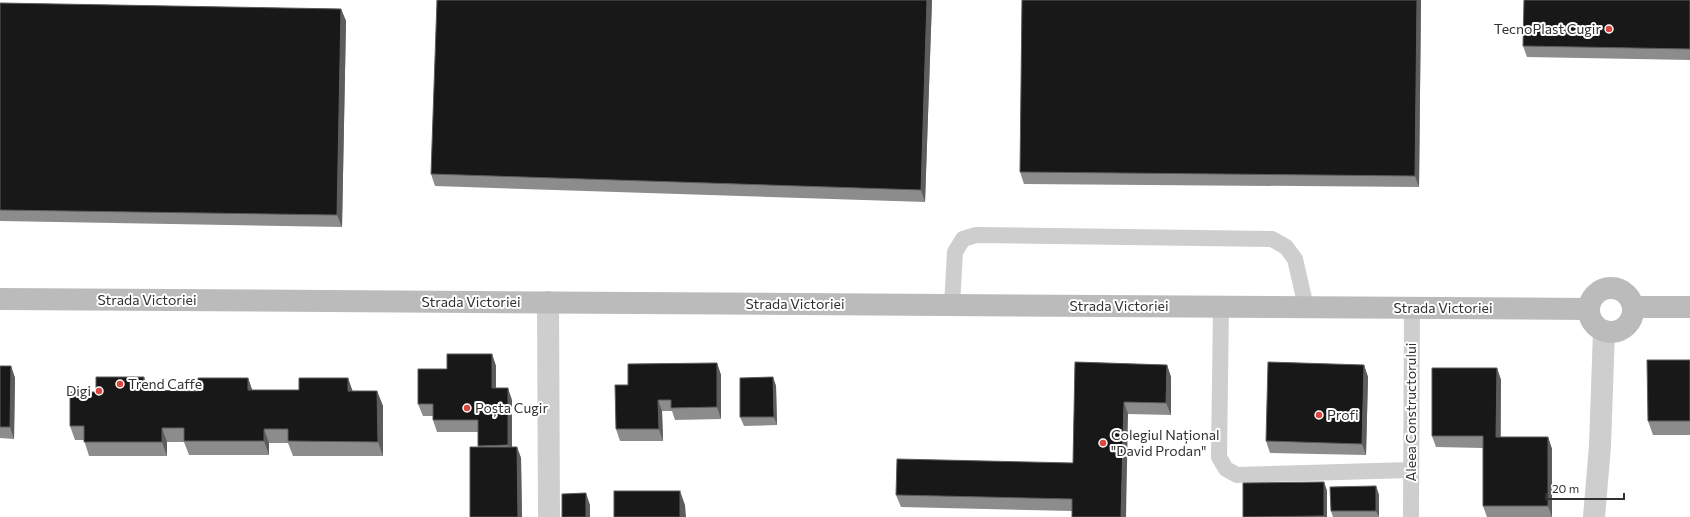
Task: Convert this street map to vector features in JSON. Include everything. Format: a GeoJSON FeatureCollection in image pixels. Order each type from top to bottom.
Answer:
{"type":"FeatureCollection","features":[{"type":"Feature","properties":{"kind":"main road"},"geometry":{"type":"LineString","coordinates":[[1607,288],[1621,290],[1627,294],[1632,300],[1634,307],[1630,322],[1625,328],[1619,332],[1611,333],[1604,331],[1593,322],[1589,309],[1595,296],[1607,288]]}},
{"type":"Feature","properties":{"kind":"main road","name":"Strada Victoriei"},"geometry":{"type":"LineString","coordinates":[[0,299],[1589,309]]}},
{"type":"Feature","properties":{"kind":"main road"},"geometry":{"type":"LineString","coordinates":[[1634,307],[1690,307]]}},
{"type":"Feature","properties":{"kind":"street"},"geometry":{"type":"LineString","coordinates":[[548,302],[549,517]]}},
{"type":"Feature","properties":{"kind":"street"},"geometry":{"type":"LineString","coordinates":[[1594,517],[1600,446],[1604,331]]}},
{"type":"Feature","properties":{"kind":"lane"},"geometry":{"type":"LineString","coordinates":[[952,305],[955,252],[963,239],[976,235],[1272,239],[1286,247],[1295,259],[1306,307]]}},
{"type":"Feature","properties":{"kind":"lane"},"geometry":{"type":"LineString","coordinates":[[1221,307],[1219,457],[1226,469],[1238,475],[1411,470]]}},
{"type":"Feature","properties":{"kind":"lane","name":"Aleea Constructorului"},"geometry":{"type":"LineString","coordinates":[[1411,517],[1412,308]]}},
{"type":"Feature","properties":{"kind":"building"},"geometry":{"type":"Polygon","coordinates":[[[437,0],[927,0],[921,190],[431,174],[437,0]]]}},
{"type":"Feature","properties":{"kind":"building"},"geometry":{"type":"Polygon","coordinates":[[[1022,0],[1417,0],[1415,176],[1020,172],[1022,0]]]}},
{"type":"Feature","properties":{"kind":"building","name":"TecnoPlast Cugir"},"geometry":{"type":"Polygon","coordinates":[[[1524,0],[1690,0],[1690,49],[1523,46],[1524,0]]]}},
{"type":"Feature","properties":{"kind":"building"},"geometry":{"type":"Polygon","coordinates":[[[0,3],[341,9],[337,215],[0,210],[0,3]]]}},
{"type":"Feature","properties":{"kind":"building","name":"Poșta Cugir"},"geometry":{"type":"Polygon","coordinates":[[[447,354],[492,354],[492,388],[508,388],[508,445],[478,446],[478,420],[433,420],[433,404],[418,404],[418,369],[447,369],[447,354]]]}},
{"type":"Feature","properties":{"kind":"building"},"geometry":{"type":"Polygon","coordinates":[[[1647,360],[1690,360],[1690,421],[1648,421],[1647,360]]]}},
{"type":"Feature","properties":{"kind":"building","name":"Colegiul Național \"David Prodan\""},"geometry":{"type":"Polygon","coordinates":[[[1075,362],[1167,365],[1166,403],[1124,402],[1121,517],[1072,517],[1072,499],[896,495],[897,459],[1073,463],[1075,362]]]}},
{"type":"Feature","properties":{"kind":"building","name":"Profi"},"geometry":{"type":"Polygon","coordinates":[[[1268,362],[1364,365],[1362,444],[1266,441],[1268,362]]]}},
{"type":"Feature","properties":{"kind":"building"},"geometry":{"type":"Polygon","coordinates":[[[717,363],[717,407],[671,408],[671,400],[658,400],[659,429],[616,429],[615,385],[628,385],[628,364],[717,363]]]}},
{"type":"Feature","properties":{"kind":"building"},"geometry":{"type":"Polygon","coordinates":[[[0,366],[11,366],[10,427],[0,427],[0,366]]]}},
{"type":"Feature","properties":{"kind":"building"},"geometry":{"type":"Polygon","coordinates":[[[1432,368],[1497,368],[1496,437],[1548,437],[1548,506],[1483,506],[1483,436],[1432,436],[1432,368]]]}},
{"type":"Feature","properties":{"kind":"building"},"geometry":{"type":"Polygon","coordinates":[[[96,377],[144,377],[143,390],[198,391],[198,378],[248,378],[248,390],[299,390],[299,378],[348,378],[348,391],[377,391],[378,442],[288,441],[288,429],[264,429],[264,441],[184,441],[184,428],[162,428],[162,442],[84,442],[84,426],[70,426],[70,392],[96,392],[96,377]]]}},
{"type":"Feature","properties":{"kind":"building"},"geometry":{"type":"Polygon","coordinates":[[[773,377],[774,417],[740,417],[740,378],[773,377]]]}},
{"type":"Feature","properties":{"kind":"building"},"geometry":{"type":"Polygon","coordinates":[[[470,447],[517,447],[518,517],[470,517],[470,447]]]}},
{"type":"Feature","properties":{"kind":"building"},"geometry":{"type":"Polygon","coordinates":[[[1324,482],[1324,516],[1243,517],[1243,483],[1324,482]]]}},
{"type":"Feature","properties":{"kind":"building"},"geometry":{"type":"Polygon","coordinates":[[[1376,486],[1376,511],[1331,511],[1330,487],[1376,486]]]}},
{"type":"Feature","properties":{"kind":"building"},"geometry":{"type":"Polygon","coordinates":[[[614,491],[680,491],[680,517],[614,517],[614,491]]]}},
{"type":"Feature","properties":{"kind":"building"},"geometry":{"type":"Polygon","coordinates":[[[586,493],[586,517],[562,517],[562,494],[586,493]]]}},
{"type":"Feature","properties":{"kind":"place","name":"TecnoPlast Cugir"},"geometry":{"type":"Point","coordinates":[1609,29]}},
{"type":"Feature","properties":{"kind":"place","name":"Trend Caffe"},"geometry":{"type":"Point","coordinates":[120,384]}},
{"type":"Feature","properties":{"kind":"place","name":"Digi"},"geometry":{"type":"Point","coordinates":[99,391]}},
{"type":"Feature","properties":{"kind":"place","name":"Poșta Cugir"},"geometry":{"type":"Point","coordinates":[467,408]}},
{"type":"Feature","properties":{"kind":"place","name":"Profi"},"geometry":{"type":"Point","coordinates":[1319,415]}},
{"type":"Feature","properties":{"kind":"place","name":"Colegiul Național \"David Prodan\""},"geometry":{"type":"Point","coordinates":[1103,443]}}]}
